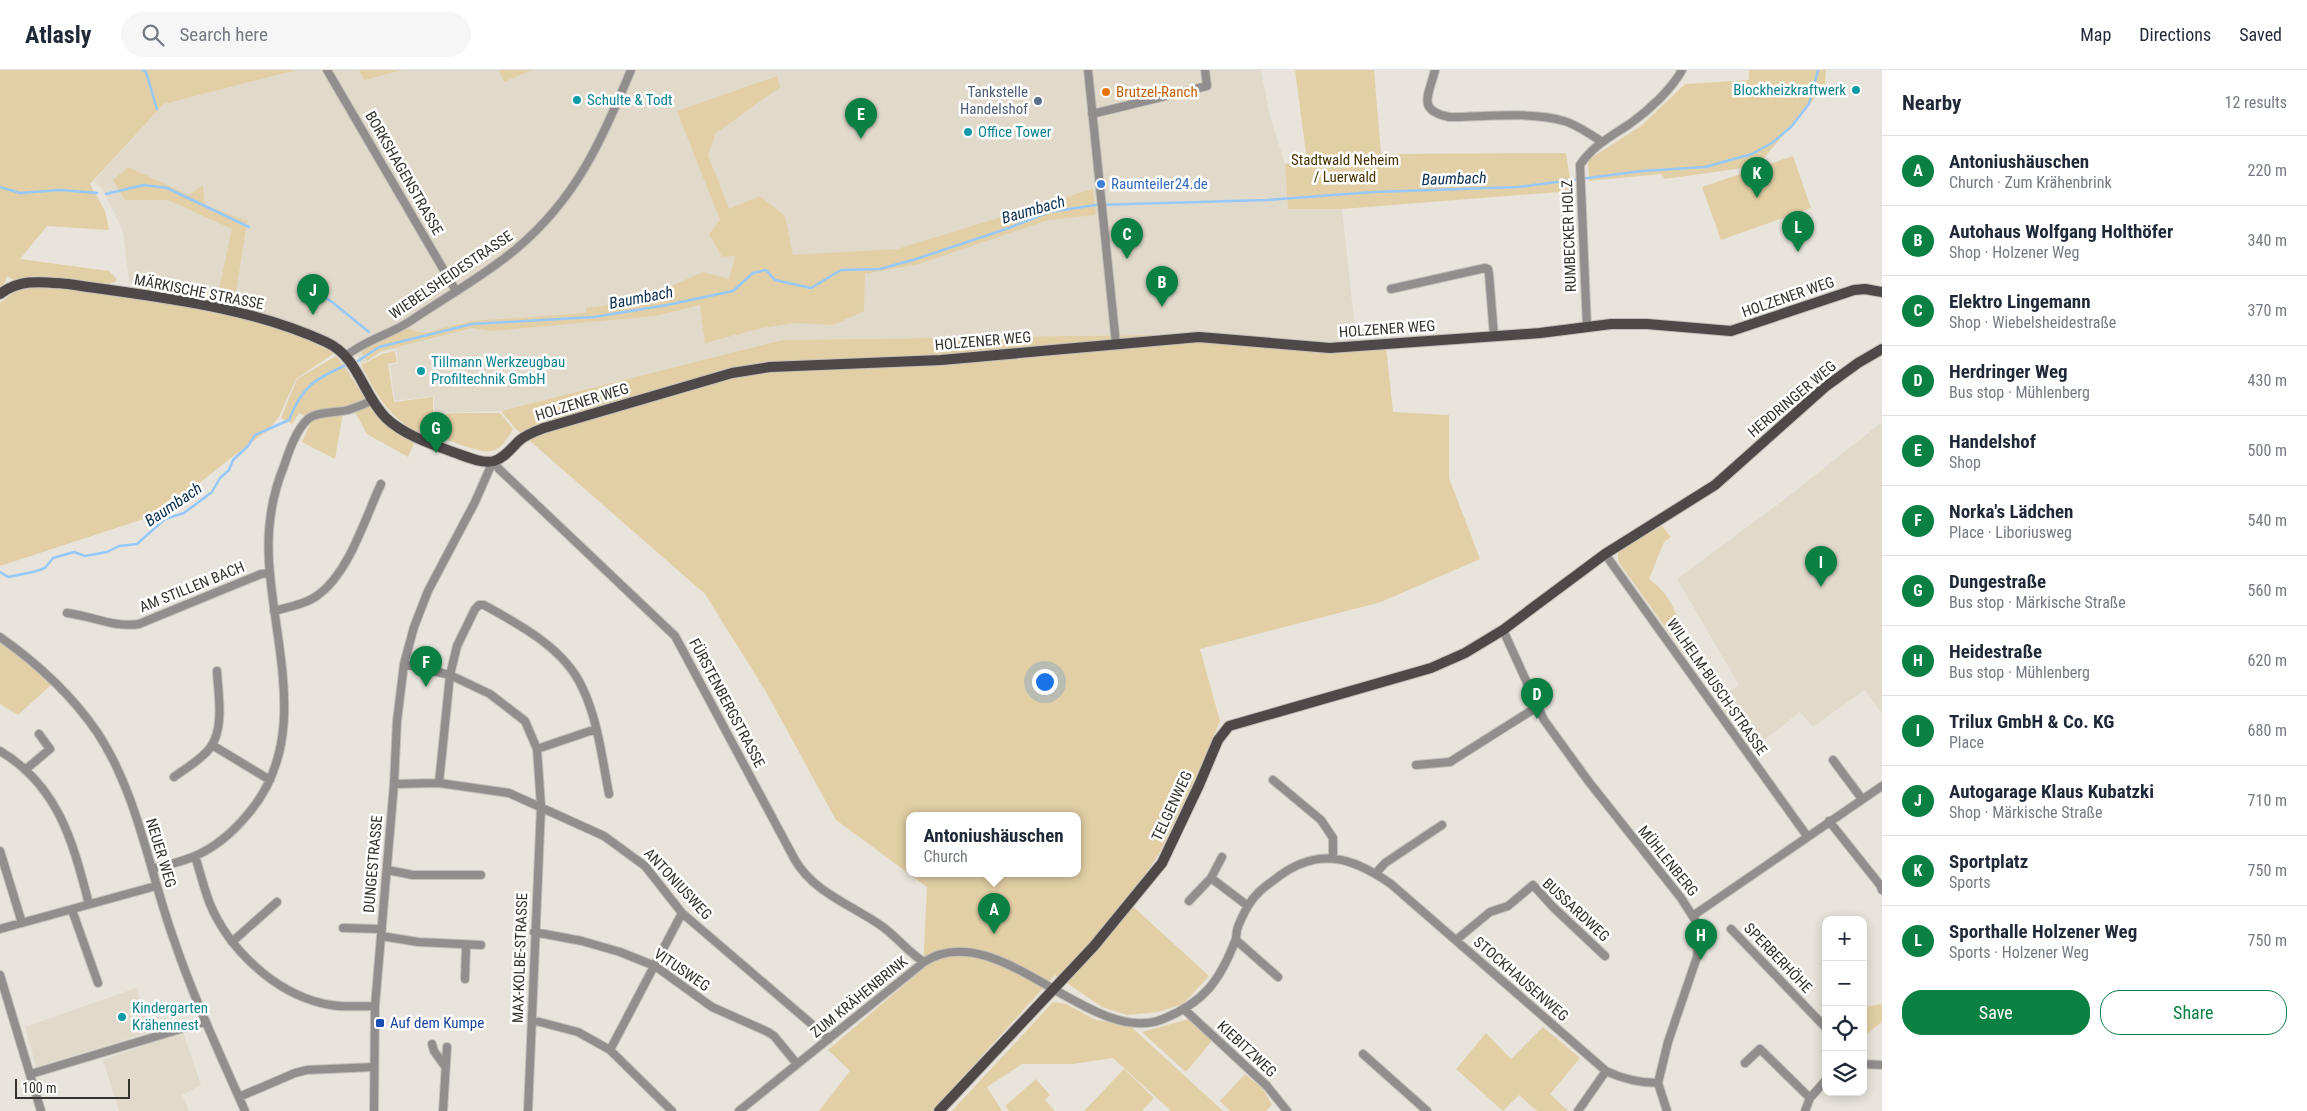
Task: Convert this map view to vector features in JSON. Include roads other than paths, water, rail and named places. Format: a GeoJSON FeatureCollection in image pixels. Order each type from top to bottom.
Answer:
{"type":"FeatureCollection","features":[{"type":"Feature","properties":{"kind":"main road","name":"MÄRKISCHE STRASSE"},"geometry":{"type":"LineString","coordinates":[[0,294],[20,283],[44,282],[194,304],[238,312],[275,323],[327,342],[346,356],[386,418],[408,433],[465,456],[484,461],[493,461]]}},
{"type":"Feature","properties":{"kind":"main road","name":"HOLZENER WEG"},"geometry":{"type":"LineString","coordinates":[[493,461],[501,458],[521,439],[544,428],[748,370],[790,365],[941,360],[1212,337],[1330,348],[1494,336],[1630,323],[1731,331],[1854,290],[1865,289],[1882,292]]}},
{"type":"Feature","properties":{"kind":"main road","name":"HERDRINGER WEG"},"geometry":{"type":"LineString","coordinates":[[1503,630],[1605,554],[1714,485],[1825,387],[1858,363],[1882,349]]}},
{"type":"Feature","properties":{"kind":"main road","name":"TELGENWEG"},"geometry":{"type":"LineString","coordinates":[[940,1111],[1094,946],[1162,863],[1218,740],[1229,726],[1431,668],[1465,653],[1503,630]]}},
{"type":"Feature","properties":{"kind":"street","name":"BORKSHAGENSTRASSE"},"geometry":{"type":"LineString","coordinates":[[327,70],[456,290]]}},
{"type":"Feature","properties":{"kind":"street","name":"WIEBELSHEIDESTRASSE"},"geometry":{"type":"LineString","coordinates":[[346,356],[359,347],[399,328],[515,250],[540,227],[566,198],[603,137],[631,70]]}},
{"type":"Feature","properties":{"kind":"street"},"geometry":{"type":"LineString","coordinates":[[1088,70],[1103,199],[1116,344]]}},
{"type":"Feature","properties":{"kind":"street"},"geometry":{"type":"LineString","coordinates":[[1092,114],[1207,86],[1205,70]]}},
{"type":"Feature","properties":{"kind":"street"},"geometry":{"type":"LineString","coordinates":[[1435,70],[1426,104],[1435,114],[1449,117],[1545,117],[1578,126],[1601,141]]}},
{"type":"Feature","properties":{"kind":"street","name":"RUMBECKER HOLZ"},"geometry":{"type":"LineString","coordinates":[[1586,327],[1580,165],[1585,157],[1601,141],[1632,122],[1654,103],[1682,70]]}},
{"type":"Feature","properties":{"kind":"street"},"geometry":{"type":"LineString","coordinates":[[1392,289],[1485,268],[1489,274],[1494,336]]}},
{"type":"Feature","properties":{"kind":"street"},"geometry":{"type":"LineString","coordinates":[[152,869],[195,856],[226,836],[256,806],[270,780],[280,753],[285,723],[283,673],[270,573],[269,530],[280,476],[301,429],[308,418],[357,407],[373,400]]}},
{"type":"Feature","properties":{"kind":"street","name":"DUNGESTRASSE"},"geometry":{"type":"LineString","coordinates":[[374,1111],[375,1006],[394,784],[397,722],[404,664],[414,626],[428,591],[476,502],[493,461]]}},
{"type":"Feature","properties":{"kind":"street","name":"FÜRSTENBERGSTRASSE"},"geometry":{"type":"LineString","coordinates":[[493,461],[499,469],[675,636],[800,868],[820,888],[882,926],[924,962]]}},
{"type":"Feature","properties":{"kind":"street"},"geometry":{"type":"LineString","coordinates":[[274,611],[306,602],[317,596],[332,582],[351,551],[381,484]]}},
{"type":"Feature","properties":{"kind":"street","name":"WILHELM-BUSCH-STRASSE"},"geometry":{"type":"LineString","coordinates":[[1605,554],[1807,836]]}},
{"type":"Feature","properties":{"kind":"street","name":"AM STILLEN BACH"},"geometry":{"type":"LineString","coordinates":[[67,613],[86,615],[120,626],[139,624],[261,574],[270,573]]}},
{"type":"Feature","properties":{"kind":"street"},"geometry":{"type":"LineString","coordinates":[[439,783],[450,675],[457,646],[475,609],[479,605],[484,605],[534,634],[553,650],[571,670],[581,685],[596,730],[609,794]]}},
{"type":"Feature","properties":{"kind":"street","name":"MÜHLENBERG"},"geometry":{"type":"LineString","coordinates":[[1503,630],[1537,707],[1589,782],[1694,915],[1698,924],[1699,948],[1662,1063],[1658,1083]]}},
{"type":"Feature","properties":{"kind":"street","name":"NEUER WEG"},"geometry":{"type":"LineString","coordinates":[[0,637],[54,681],[97,733],[125,788],[176,946],[204,1022],[245,1111]]}},
{"type":"Feature","properties":{"kind":"street","name":"MAX-KOLBE-STRASSE"},"geometry":{"type":"LineString","coordinates":[[404,664],[450,675],[490,694],[525,721],[537,749],[541,806],[534,932],[528,1111]]}},
{"type":"Feature","properties":{"kind":"street"},"geometry":{"type":"LineString","coordinates":[[174,778],[204,754],[212,745],[218,723],[217,671]]}},
{"type":"Feature","properties":{"kind":"street"},"geometry":{"type":"LineString","coordinates":[[1416,765],[1450,762],[1537,707]]}},
{"type":"Feature","properties":{"kind":"street"},"geometry":{"type":"LineString","coordinates":[[537,749],[596,730]]}},
{"type":"Feature","properties":{"kind":"street"},"geometry":{"type":"LineString","coordinates":[[25,770],[50,749],[39,734]]}},
{"type":"Feature","properties":{"kind":"street"},"geometry":{"type":"LineString","coordinates":[[212,745],[270,780]]}},
{"type":"Feature","properties":{"kind":"street"},"geometry":{"type":"LineString","coordinates":[[0,751],[25,770],[48,794],[66,825],[89,904]]}},
{"type":"Feature","properties":{"kind":"street"},"geometry":{"type":"LineString","coordinates":[[1833,760],[1862,799]]}},
{"type":"Feature","properties":{"kind":"street"},"geometry":{"type":"LineString","coordinates":[[1274,780],[1321,820],[1333,838],[1333,857]]}},
{"type":"Feature","properties":{"kind":"street","name":"ANTONIUSWEG"},"geometry":{"type":"LineString","coordinates":[[394,784],[439,783],[496,790],[541,806],[604,836],[645,866],[682,913],[829,1039]]}},
{"type":"Feature","properties":{"kind":"street"},"geometry":{"type":"LineString","coordinates":[[1694,915],[1882,786]]}},
{"type":"Feature","properties":{"kind":"street"},"geometry":{"type":"LineString","coordinates":[[1829,821],[1882,890]]}},
{"type":"Feature","properties":{"kind":"street"},"geometry":{"type":"LineString","coordinates":[[1376,873],[1385,863],[1442,825]]}},
{"type":"Feature","properties":{"kind":"street"},"geometry":{"type":"LineString","coordinates":[[0,851],[22,923]]}},
{"type":"Feature","properties":{"kind":"street"},"geometry":{"type":"LineString","coordinates":[[195,856],[210,903],[232,942],[257,967],[297,996],[323,1004],[375,1006]]}},
{"type":"Feature","properties":{"kind":"street"},"geometry":{"type":"LineString","coordinates":[[1190,901],[1211,878],[1222,857]]}},
{"type":"Feature","properties":{"kind":"street","name":"STOCKHAUSENWEG"},"geometry":{"type":"LineString","coordinates":[[1011,966],[1088,1008],[1132,1024],[1158,1022],[1185,1010],[1211,987],[1236,940],[1237,930],[1248,906],[1260,889],[1286,871],[1315,860],[1333,857],[1350,860],[1376,873],[1406,896],[1606,1071],[1621,1078],[1643,1083],[1658,1083]]}},
{"type":"Feature","properties":{"kind":"street"},"geometry":{"type":"LineString","coordinates":[[387,870],[422,876],[481,875]]}},
{"type":"Feature","properties":{"kind":"street"},"geometry":{"type":"LineString","coordinates":[[1211,878],[1248,906]]}},
{"type":"Feature","properties":{"kind":"street","name":"BUSSARDWEG"},"geometry":{"type":"LineString","coordinates":[[1456,940],[1490,912],[1508,906],[1533,885],[1553,907],[1605,956]]}},
{"type":"Feature","properties":{"kind":"street"},"geometry":{"type":"LineString","coordinates":[[0,929],[156,886]]}},
{"type":"Feature","properties":{"kind":"street"},"geometry":{"type":"LineString","coordinates":[[232,942],[277,902]]}},
{"type":"Feature","properties":{"kind":"street"},"geometry":{"type":"LineString","coordinates":[[72,910],[98,983]]}},
{"type":"Feature","properties":{"kind":"street"},"geometry":{"type":"LineString","coordinates":[[610,1050],[682,913]]}},
{"type":"Feature","properties":{"kind":"street","name":"DUNGESTRASSE"},"geometry":{"type":"LineString","coordinates":[[342,928],[381,933]]}},
{"type":"Feature","properties":{"kind":"street","name":"SPERBERHÖHE"},"geometry":{"type":"LineString","coordinates":[[1731,929],[1822,1024]]}},
{"type":"Feature","properties":{"kind":"street","name":"VITUSWEG"},"geometry":{"type":"LineString","coordinates":[[534,932],[582,941],[655,966],[712,1007],[774,1036],[797,1064]]}},
{"type":"Feature","properties":{"kind":"street"},"geometry":{"type":"LineString","coordinates":[[381,933],[418,942],[481,945]]}},
{"type":"Feature","properties":{"kind":"street"},"geometry":{"type":"LineString","coordinates":[[1236,940],[1278,977]]}},
{"type":"Feature","properties":{"kind":"street"},"geometry":{"type":"LineString","coordinates":[[464,979],[466,945]]}},
{"type":"Feature","properties":{"kind":"street","name":"ZUM KRÄHENBRINK"},"geometry":{"type":"LineString","coordinates":[[739,1111],[924,962],[940,954],[967,952],[996,959],[1011,966]]}},
{"type":"Feature","properties":{"kind":"street"},"geometry":{"type":"LineString","coordinates":[[0,975],[41,1111]]}},
{"type":"Feature","properties":{"kind":"street","name":"KIEBITZWEG"},"geometry":{"type":"LineString","coordinates":[[1185,1010],[1268,1086],[1286,1111]]}},
{"type":"Feature","properties":{"kind":"street"},"geometry":{"type":"LineString","coordinates":[[532,1020],[578,1032],[610,1050],[672,1111]]}},
{"type":"Feature","properties":{"kind":"street"},"geometry":{"type":"LineString","coordinates":[[31,1074],[204,1022]]}},
{"type":"Feature","properties":{"kind":"street"},"geometry":{"type":"LineString","coordinates":[[432,1044],[434,1051],[444,1065]]}},
{"type":"Feature","properties":{"kind":"street"},"geometry":{"type":"LineString","coordinates":[[443,1111],[446,1047]]}},
{"type":"Feature","properties":{"kind":"street"},"geometry":{"type":"LineString","coordinates":[[1745,1064],[1760,1049],[1810,1098]]}},
{"type":"Feature","properties":{"kind":"street"},"geometry":{"type":"LineString","coordinates":[[1363,1054],[1427,1111]]}},
{"type":"Feature","properties":{"kind":"street"},"geometry":{"type":"LineString","coordinates":[[1867,1064],[1882,1065]]}},
{"type":"Feature","properties":{"kind":"street"},"geometry":{"type":"LineString","coordinates":[[239,1097],[301,1071],[374,1067]]}},
{"type":"Feature","properties":{"kind":"street"},"geometry":{"type":"LineString","coordinates":[[1578,1111],[1606,1071]]}},
{"type":"Feature","properties":{"kind":"street"},"geometry":{"type":"LineString","coordinates":[[1658,1083],[1667,1111]]}},
{"type":"Feature","properties":{"kind":"street"},"geometry":{"type":"LineString","coordinates":[[1805,1111],[1810,1098],[1822,1084]]}},
{"type":"Feature","properties":{"kind":"waterway"},"geometry":{"type":"LineString","coordinates":[[142,70],[146,72],[157,109]]}},
{"type":"Feature","properties":{"kind":"waterway","name":"Baumbach"},"geometry":{"type":"LineString","coordinates":[[358,361],[379,347],[472,324],[594,317],[667,305],[733,291],[753,273],[766,270],[775,280],[811,288],[841,270],[880,269],[1009,228],[1049,212],[1096,205],[1267,200],[1374,192],[1518,187],[1642,171],[1705,167],[1752,154],[1772,143],[1791,127],[1809,104],[1818,70]]}},
{"type":"Feature","properties":{"kind":"waterway"},"geometry":{"type":"LineString","coordinates":[[106,194],[144,185],[167,188],[249,227]]}},
{"type":"Feature","properties":{"kind":"waterway"},"geometry":{"type":"LineString","coordinates":[[0,187],[20,193],[60,190],[97,193]]}},
{"type":"Feature","properties":{"kind":"waterway"},"geometry":{"type":"LineString","coordinates":[[300,282],[332,302],[369,332]]}},
{"type":"Feature","properties":{"kind":"waterway","name":"Baumbach"},"geometry":{"type":"LineString","coordinates":[[0,572],[8,577],[33,572],[45,568],[53,558],[74,552],[85,556],[107,552],[119,546],[137,544],[165,519],[184,513],[212,492],[220,478],[229,470],[233,460],[248,446],[255,435],[289,420],[299,399],[311,385],[346,365]]}},
{"type":"Feature","properties":{"kind":"place","name":"Blockheizkraftwerk"},"geometry":{"type":"Point","coordinates":[1856,90]}},
{"type":"Feature","properties":{"kind":"place","name":"Brutzel-Ranch"},"geometry":{"type":"Point","coordinates":[1106,92]}},
{"type":"Feature","properties":{"kind":"place","name":"Schulte & Todt"},"geometry":{"type":"Point","coordinates":[577,100]}},
{"type":"Feature","properties":{"kind":"place","name":"Tankstelle Handelshof"},"geometry":{"type":"Point","coordinates":[1038,101]}},
{"type":"Feature","properties":{"kind":"place","name":"Office Tower"},"geometry":{"type":"Point","coordinates":[968,132]}},
{"type":"Feature","properties":{"kind":"place","name":"Handelshof"},"geometry":{"type":"Point","coordinates":[861,139]}},
{"type":"Feature","properties":{"kind":"place","name":"Raumteiler24.de"},"geometry":{"type":"Point","coordinates":[1101,184]}},
{"type":"Feature","properties":{"kind":"place","name":"Sportplatz"},"geometry":{"type":"Point","coordinates":[1757,198]}},
{"type":"Feature","properties":{"kind":"place","name":"Sporthalle Holzener Weg"},"geometry":{"type":"Point","coordinates":[1798,252]}},
{"type":"Feature","properties":{"kind":"place","name":"Elektro Lingemann"},"geometry":{"type":"Point","coordinates":[1127,259]}},
{"type":"Feature","properties":{"kind":"place","name":"Autohaus Wolfgang Holthöfer"},"geometry":{"type":"Point","coordinates":[1162,307]}},
{"type":"Feature","properties":{"kind":"place","name":"Autogarage Klaus Kubatzki"},"geometry":{"type":"Point","coordinates":[313,315]}},
{"type":"Feature","properties":{"kind":"place","name":"Tillmann Werkzeugbau Profiltechnik GmbH"},"geometry":{"type":"Point","coordinates":[421,371]}},
{"type":"Feature","properties":{"kind":"place","name":"Dungestraße"},"geometry":{"type":"Point","coordinates":[436,453]}},
{"type":"Feature","properties":{"kind":"place","name":"Trilux GmbH & Co. KG"},"geometry":{"type":"Point","coordinates":[1821,587]}},
{"type":"Feature","properties":{"kind":"place","name":"Norka's Lädchen"},"geometry":{"type":"Point","coordinates":[426,687]}},
{"type":"Feature","properties":{"kind":"place","name":"Herdringer Weg"},"geometry":{"type":"Point","coordinates":[1537,719]}},
{"type":"Feature","properties":{"kind":"place","name":"Antoniushäuschen"},"geometry":{"type":"Point","coordinates":[994,934]}},
{"type":"Feature","properties":{"kind":"place","name":"Heidestraße"},"geometry":{"type":"Point","coordinates":[1701,960]}},
{"type":"Feature","properties":{"kind":"place","name":"Kindergarten Krähennest"},"geometry":{"type":"Point","coordinates":[122,1017]}},
{"type":"Feature","properties":{"kind":"place","name":"Auf dem Kumpe"},"geometry":{"type":"Point","coordinates":[380,1023]}},
{"type":"Feature","properties":{"kind":"park label","name":"Stadtwald Neheim / Luerwald"},"geometry":{"type":"Point","coordinates":[1345,168]}}]}
